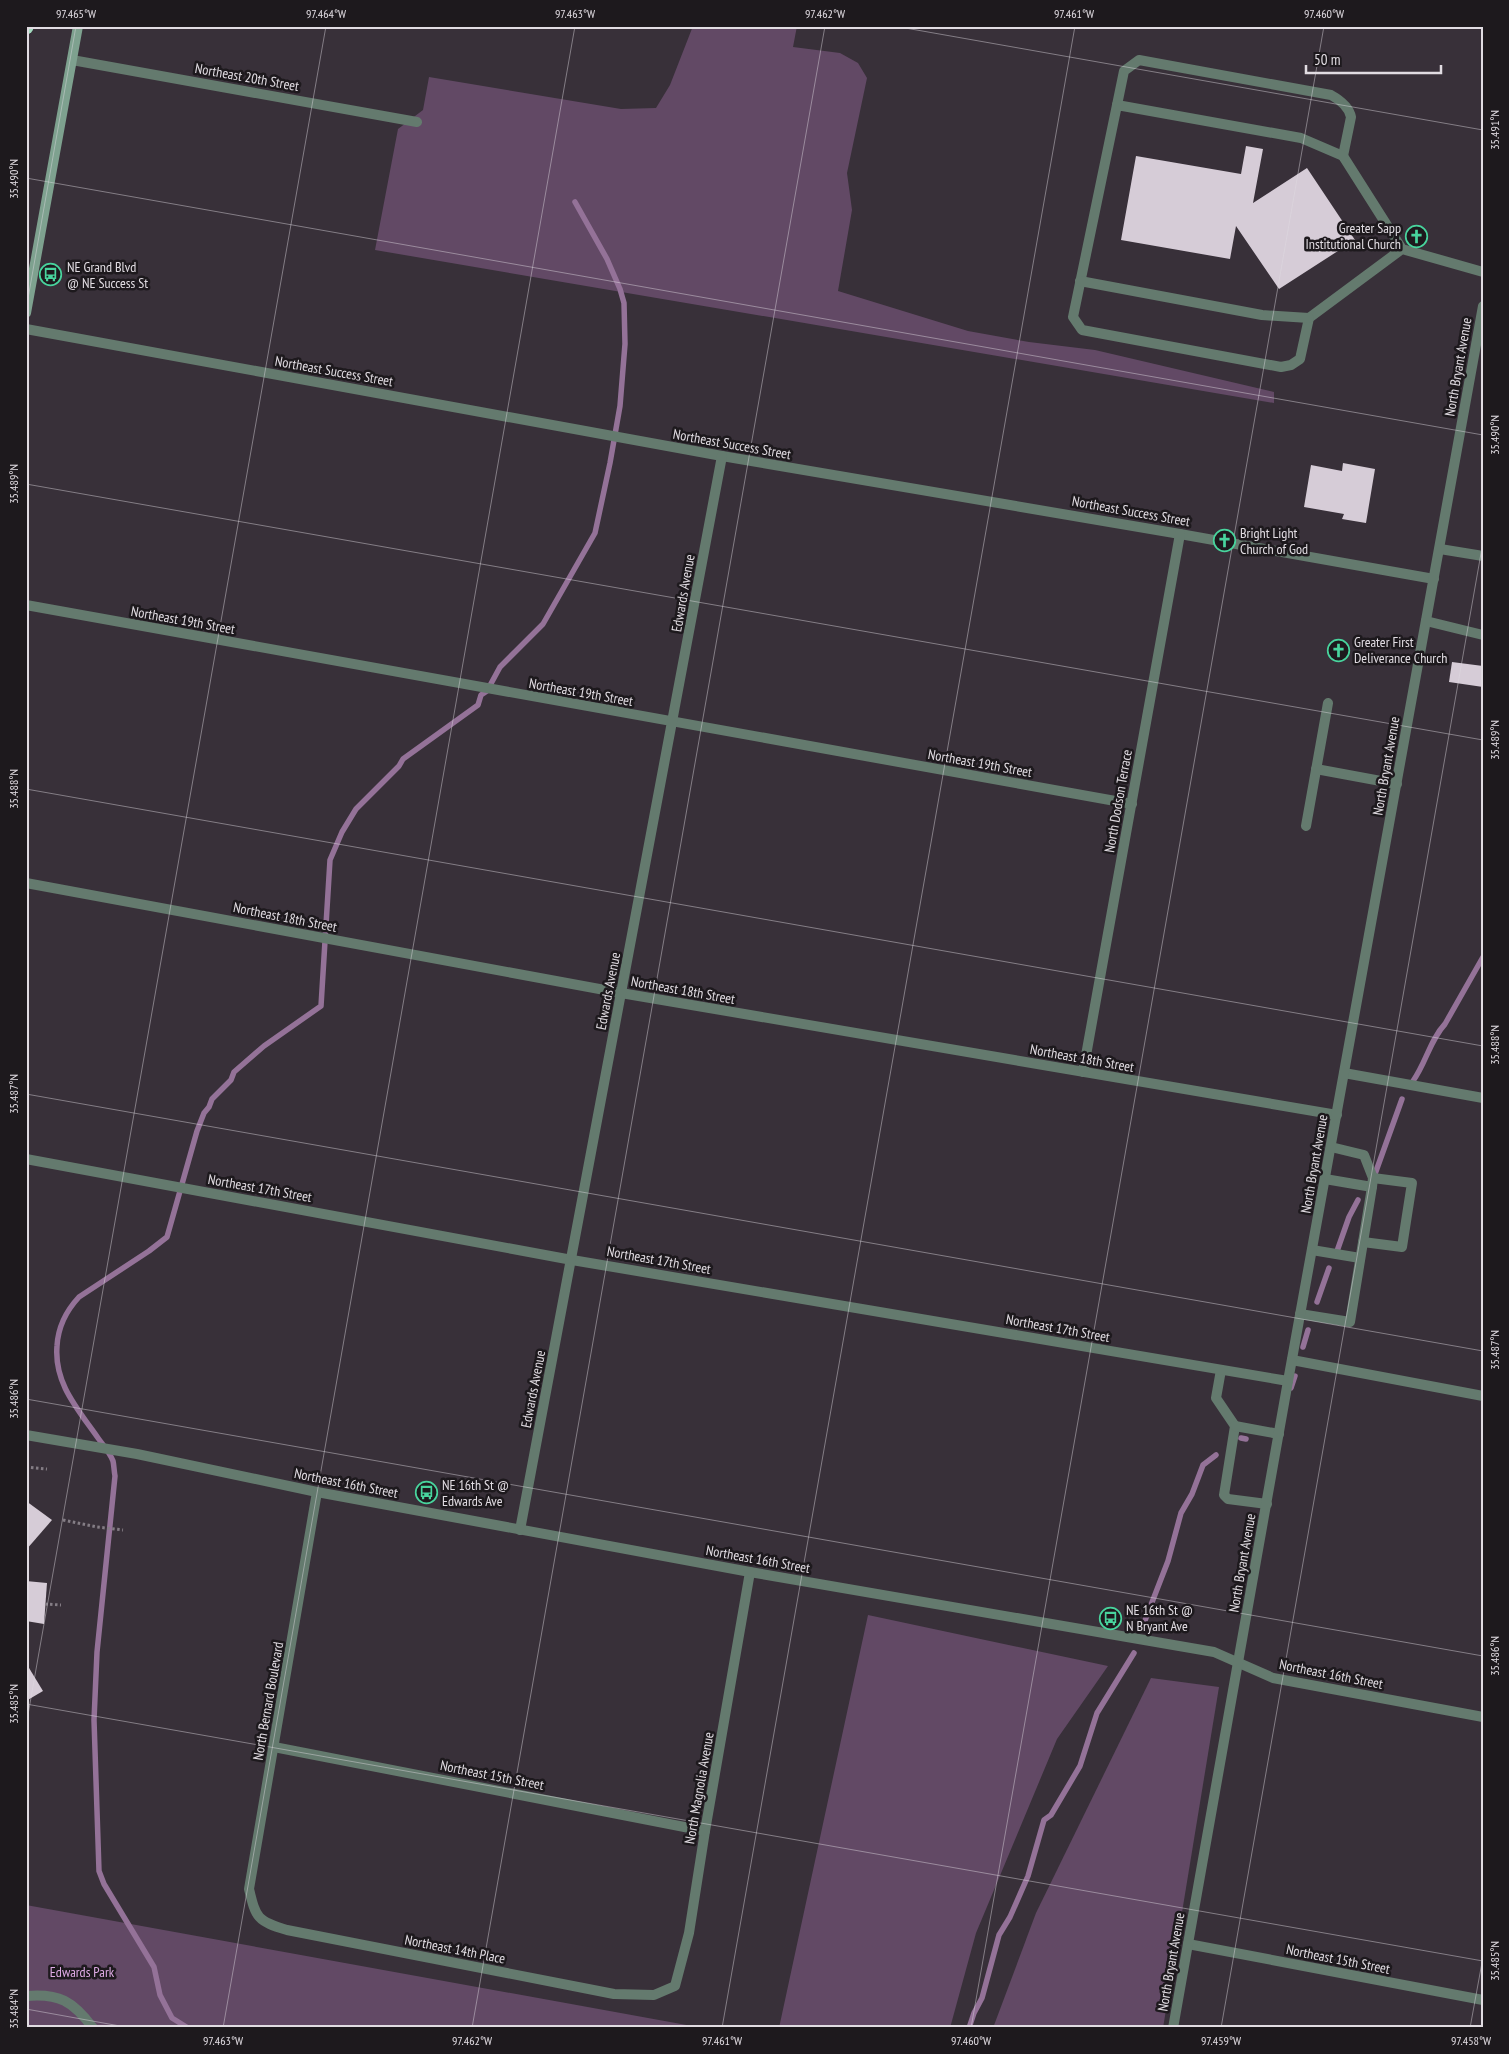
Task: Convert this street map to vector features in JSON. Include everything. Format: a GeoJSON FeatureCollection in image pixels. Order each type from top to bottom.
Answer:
{"type":"FeatureCollection","features":[{"type":"Feature","properties":{"kind":"main road"},"geometry":{"type":"LineString","coordinates":[[26,313],[78,26]]}},
{"type":"Feature","properties":{"kind":"street","name":"Northeast 20th Street"},"geometry":{"type":"LineString","coordinates":[[72,60],[417,122]]}},
{"type":"Feature","properties":{"kind":"street"},"geometry":{"type":"LineString","coordinates":[[1308,318],[1300,359],[1291,365],[1282,367],[1082,330],[1073,317],[1124,71],[1139,60],[1331,95],[1339,100],[1350,112],[1351,117],[1343,156]]}},
{"type":"Feature","properties":{"kind":"street"},"geometry":{"type":"LineString","coordinates":[[1117,105],[1301,138],[1343,156],[1402,249],[1483,272]]}},
{"type":"Feature","properties":{"kind":"street"},"geometry":{"type":"LineString","coordinates":[[1080,281],[1262,315],[1308,318],[1402,249]]}},
{"type":"Feature","properties":{"kind":"street","name":"North Bryant Avenue"},"geometry":{"type":"LineString","coordinates":[[1173,2028],[1300,1314],[1483,306]]}},
{"type":"Feature","properties":{"kind":"street","name":"Northeast Success Street"},"geometry":{"type":"LineString","coordinates":[[26,329],[722,456],[1434,579]]}},
{"type":"Feature","properties":{"kind":"street","name":"Edwards Avenue"},"geometry":{"type":"LineString","coordinates":[[520,1530],[722,456]]}},
{"type":"Feature","properties":{"kind":"street","name":"North Dodson Terrace"},"geometry":{"type":"LineString","coordinates":[[1083,1072],[1180,534]]}},
{"type":"Feature","properties":{"kind":"street"},"geometry":{"type":"LineString","coordinates":[[1440,549],[1483,556]]}},
{"type":"Feature","properties":{"kind":"street","name":"Northeast 19th Street"},"geometry":{"type":"LineString","coordinates":[[26,605],[673,723],[1132,804]]}},
{"type":"Feature","properties":{"kind":"street"},"geometry":{"type":"LineString","coordinates":[[1426,621],[1483,635]]}},
{"type":"Feature","properties":{"kind":"street"},"geometry":{"type":"LineString","coordinates":[[1306,826],[1328,703]]}},
{"type":"Feature","properties":{"kind":"street"},"geometry":{"type":"LineString","coordinates":[[1316,769],[1397,784]]}},
{"type":"Feature","properties":{"kind":"street","name":"Northeast 18th Street"},"geometry":{"type":"LineString","coordinates":[[26,883],[621,993],[1337,1115]]}},
{"type":"Feature","properties":{"kind":"street"},"geometry":{"type":"LineString","coordinates":[[1344,1073],[1483,1098]]}},
{"type":"Feature","properties":{"kind":"street"},"geometry":{"type":"LineString","coordinates":[[1300,1314],[1350,1322],[1373,1182],[1364,1156],[1331,1148]]}},
{"type":"Feature","properties":{"kind":"street","name":"Northeast 17th Street"},"geometry":{"type":"LineString","coordinates":[[26,1159],[572,1260],[1288,1381]]}},
{"type":"Feature","properties":{"kind":"street"},"geometry":{"type":"LineString","coordinates":[[1325,1179],[1412,1183],[1402,1247],[1363,1242]]}},
{"type":"Feature","properties":{"kind":"street"},"geometry":{"type":"LineString","coordinates":[[1312,1250],[1360,1258]]}},
{"type":"Feature","properties":{"kind":"street"},"geometry":{"type":"LineString","coordinates":[[1292,1360],[1483,1396]]}},
{"type":"Feature","properties":{"kind":"street"},"geometry":{"type":"LineString","coordinates":[[1221,1370],[1216,1398],[1235,1426],[1224,1495],[1228,1499],[1267,1504]]}},
{"type":"Feature","properties":{"kind":"street"},"geometry":{"type":"LineString","coordinates":[[1235,1426],[1279,1434]]}},
{"type":"Feature","properties":{"kind":"street","name":"Northeast 16th Street"},"geometry":{"type":"LineString","coordinates":[[26,1435],[136,1454],[317,1492],[520,1530],[750,1572],[1214,1652],[1273,1678],[1483,1717]]}},
{"type":"Feature","properties":{"kind":"street","name":"North Bernard Boulevard"},"geometry":{"type":"LineString","coordinates":[[255,1914],[249,1889],[317,1492]]}},
{"type":"Feature","properties":{"kind":"street","name":"North Magnolia Avenue"},"geometry":{"type":"LineString","coordinates":[[654,1995],[675,1986],[689,1933],[750,1572]]}},
{"type":"Feature","properties":{"kind":"street","name":"Northeast 15th Street"},"geometry":{"type":"LineString","coordinates":[[274,1746],[705,1831]]}},
{"type":"Feature","properties":{"kind":"street","name":"Northeast 14th Place"},"geometry":{"type":"LineString","coordinates":[[255,1914],[268,1925],[287,1930],[614,1994],[654,1995]]}},
{"type":"Feature","properties":{"kind":"street","name":"Northeast 15th Street"},"geometry":{"type":"LineString","coordinates":[[1188,1944],[1483,2000]]}},
{"type":"Feature","properties":{"kind":"street"},"geometry":{"type":"LineString","coordinates":[[26,1996],[57,1996],[82,2013],[92,2028]]}},
{"type":"Feature","properties":{"kind":"path"},"geometry":{"type":"LineString","coordinates":[[26,1467],[47,1469]]}},
{"type":"Feature","properties":{"kind":"path"},"geometry":{"type":"LineString","coordinates":[[63,1520],[123,1530]]}},
{"type":"Feature","properties":{"kind":"path"},"geometry":{"type":"LineString","coordinates":[[45,1604],[62,1605]]}},
{"type":"Feature","properties":{"kind":"green space"},"geometry":{"type":"Polygon","coordinates":[[[693,26],[797,26],[793,47],[840,53],[858,63],[867,78],[847,173],[852,210],[838,291],[968,331],[1029,342],[1095,350],[1274,392],[1274,403],[375,250],[398,129],[423,110],[429,77],[621,109],[656,108],[670,85],[693,26]]]}},
{"type":"Feature","properties":{"kind":"green space"},"geometry":{"type":"Polygon","coordinates":[[[868,1615],[1108,1666],[1057,1739],[976,1933],[950,2028],[779,2028],[868,1615]]]}},
{"type":"Feature","properties":{"kind":"green space"},"geometry":{"type":"Polygon","coordinates":[[[1151,1678],[1219,1687],[1163,2028],[993,2028],[1036,1913],[1151,1678]]]}},
{"type":"Feature","properties":{"kind":"green space","name":"Edwards Park"},"geometry":{"type":"Polygon","coordinates":[[[26,1905],[703,2028],[26,2028],[26,1905]]]}},
{"type":"Feature","properties":{"kind":"building"},"geometry":{"type":"Polygon","coordinates":[[[1246,146],[1263,149],[1253,203],[1307,168],[1355,240],[1279,289],[1236,226],[1230,259],[1121,240],[1136,156],[1241,174],[1246,146]]]}},
{"type":"Feature","properties":{"kind":"building"},"geometry":{"type":"Polygon","coordinates":[[[1343,463],[1375,469],[1366,523],[1342,519],[1344,514],[1304,507],[1311,465],[1342,471],[1343,463]]]}},
{"type":"Feature","properties":{"kind":"building"},"geometry":{"type":"Polygon","coordinates":[[[1452,662],[1483,666],[1483,687],[1449,682],[1452,662]]]}},
{"type":"Feature","properties":{"kind":"building"},"geometry":{"type":"Polygon","coordinates":[[[26,1501],[52,1520],[26,1550],[26,1501]]]}},
{"type":"Feature","properties":{"kind":"building"},"geometry":{"type":"Polygon","coordinates":[[[26,1581],[47,1583],[44,1624],[26,1621],[26,1581]]]}},
{"type":"Feature","properties":{"kind":"building"},"geometry":{"type":"Polygon","coordinates":[[[26,1663],[43,1691],[26,1701],[26,1663]]]}},
{"type":"Feature","properties":{"kind":"waterway"},"geometry":{"type":"LineString","coordinates":[[188,2028],[172,2018],[160,1995],[154,1967],[104,1884],[99,1871],[94,1720],[97,1652],[115,1476],[113,1461],[110,1455],[75,1405],[63,1383],[57,1359],[59,1333],[70,1308],[79,1297],[167,1237],[197,1131],[212,1099],[231,1080],[234,1072],[264,1046],[321,1006],[330,860],[342,832],[356,809],[399,766],[403,759],[478,705],[481,695],[487,691],[500,667],[543,624],[595,533],[620,406],[625,344],[624,303],[607,259],[575,202]]}},
{"type":"Feature","properties":{"kind":"waterway"},"geometry":{"type":"LineString","coordinates":[[1413,1081],[1436,1037],[1483,957]]}},
{"type":"Feature","properties":{"kind":"waterway"},"geometry":{"type":"LineString","coordinates":[[1375,1174],[1402,1099]]}},
{"type":"Feature","properties":{"kind":"waterway"},"geometry":{"type":"LineString","coordinates":[[1336,1254],[1349,1217],[1358,1200]]}},
{"type":"Feature","properties":{"kind":"waterway"},"geometry":{"type":"LineString","coordinates":[[1317,1302],[1329,1268]]}},
{"type":"Feature","properties":{"kind":"waterway"},"geometry":{"type":"LineString","coordinates":[[1303,1347],[1308,1330]]}},
{"type":"Feature","properties":{"kind":"waterway"},"geometry":{"type":"LineString","coordinates":[[1291,1388],[1295,1376]]}},
{"type":"Feature","properties":{"kind":"waterway"},"geometry":{"type":"LineString","coordinates":[[1241,1438],[1246,1439]]}},
{"type":"Feature","properties":{"kind":"waterway"},"geometry":{"type":"LineString","coordinates":[[1144,1623],[1168,1561],[1181,1513],[1192,1494],[1203,1465],[1216,1455]]}},
{"type":"Feature","properties":{"kind":"waterway"},"geometry":{"type":"LineString","coordinates":[[969,2028],[982,1998],[999,1935],[1010,1917],[1028,1876],[1044,1820],[1051,1815],[1080,1766],[1097,1713],[1134,1653]]}},
{"type":"Feature","properties":{"kind":"place","name":"Greater Sapp Institutional Church"},"geometry":{"type":"Point","coordinates":[1417,236]}},
{"type":"Feature","properties":{"kind":"place","name":"NE Grand Blvd @ NE Success St"},"geometry":{"type":"Point","coordinates":[51,275]}},
{"type":"Feature","properties":{"kind":"place","name":"Bright Light Church of God"},"geometry":{"type":"Point","coordinates":[1224,541]}},
{"type":"Feature","properties":{"kind":"place","name":"Greater First Deliverance Church"},"geometry":{"type":"Point","coordinates":[1338,650]}},
{"type":"Feature","properties":{"kind":"place","name":"NE 16th St @ Edwards Ave"},"geometry":{"type":"Point","coordinates":[426,1493]}},
{"type":"Feature","properties":{"kind":"place","name":"NE 16th St @ N Bryant Ave"},"geometry":{"type":"Point","coordinates":[1110,1618]}}]}
